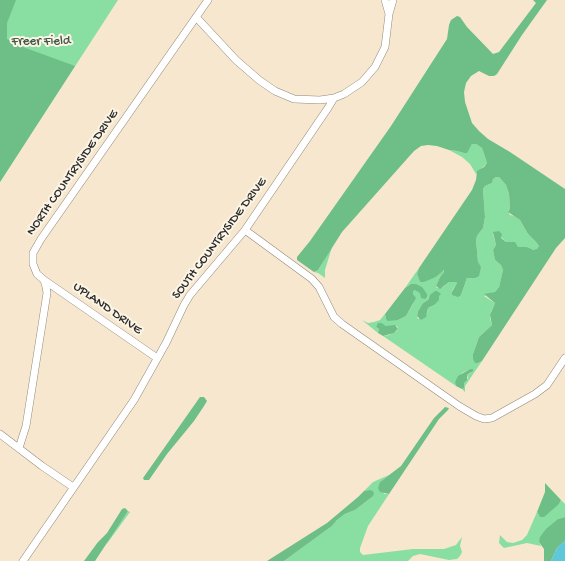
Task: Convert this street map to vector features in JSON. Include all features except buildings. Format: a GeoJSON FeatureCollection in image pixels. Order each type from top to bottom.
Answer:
{"type":"FeatureCollection","features":[{"type":"Feature","properties":{"kind":"street","name":"NORTH COUNTRYSIDE DRIVE"},"geometry":{"type":"LineString","coordinates":[[19,448],[26,426],[47,293],[44,280],[37,274],[32,261],[33,253],[37,244],[208,0]]}},
{"type":"Feature","properties":{"kind":"street"},"geometry":{"type":"LineString","coordinates":[[385,0],[389,14]]}},
{"type":"Feature","properties":{"kind":"street"},"geometry":{"type":"LineString","coordinates":[[196,17],[236,60],[259,80],[275,91],[294,99],[320,100],[334,98],[344,94],[362,82],[375,67],[385,47],[389,14],[393,0]]}},
{"type":"Feature","properties":{"kind":"street","name":"SOUTH COUNTRYSIDE DRIVE"},"geometry":{"type":"LineString","coordinates":[[23,561],[97,456],[134,400],[166,343],[190,295],[245,230],[334,98]]}},
{"type":"Feature","properties":{"kind":"street"},"geometry":{"type":"LineString","coordinates":[[245,230],[312,279],[319,287],[334,316],[342,324],[459,406],[476,416],[484,419],[492,418],[535,394],[547,385],[565,358]]}},
{"type":"Feature","properties":{"kind":"street","name":"UPLAND DRIVE"},"geometry":{"type":"LineString","coordinates":[[44,280],[157,358]]}},
{"type":"Feature","properties":{"kind":"street"},"geometry":{"type":"LineString","coordinates":[[0,434],[29,457],[74,487]]}},
{"type":"Feature","properties":{"kind":"green space","name":"Freer Field"},"geometry":{"type":"Polygon","coordinates":[[[0,0],[118,0],[0,182],[0,0]]]}},
{"type":"Feature","properties":{"kind":"green space"},"geometry":{"type":"Polygon","coordinates":[[[0,0],[16,0],[7,23],[7,39],[23,47],[75,66],[0,182],[0,0]]]}},
{"type":"Feature","properties":{"kind":"green space"},"geometry":{"type":"Polygon","coordinates":[[[533,0],[547,0],[497,74],[494,76],[489,76],[479,71],[471,76],[466,83],[464,92],[465,102],[472,123],[488,139],[565,189],[565,238],[556,248],[482,361],[475,363],[473,354],[479,337],[492,325],[490,315],[495,303],[484,294],[495,292],[499,287],[503,270],[501,265],[495,260],[493,250],[496,245],[493,232],[499,231],[502,234],[501,238],[506,242],[515,242],[518,247],[527,247],[534,250],[539,246],[528,234],[520,220],[508,212],[510,208],[509,194],[506,185],[499,177],[496,177],[493,179],[492,183],[485,186],[483,189],[485,217],[483,228],[476,240],[478,262],[481,267],[479,276],[475,278],[467,278],[461,295],[458,297],[452,295],[457,283],[456,282],[449,282],[440,289],[436,286],[444,270],[436,277],[420,282],[417,274],[419,268],[472,190],[476,180],[477,171],[484,167],[487,163],[482,148],[476,144],[472,144],[467,153],[437,146],[421,146],[414,151],[342,232],[318,270],[314,272],[297,260],[297,257],[310,241],[391,126],[447,39],[451,20],[457,16],[460,17],[467,27],[493,54],[499,52],[536,3],[533,0]]]}},
{"type":"Feature","properties":{"kind":"green space"},"geometry":{"type":"Polygon","coordinates":[[[472,144],[476,144],[482,148],[487,163],[476,174],[470,164],[462,157],[449,150],[464,153],[472,144]]]}},
{"type":"Feature","properties":{"kind":"green space"},"geometry":{"type":"Polygon","coordinates":[[[499,177],[506,185],[509,194],[510,208],[508,211],[510,215],[520,220],[528,234],[539,246],[537,250],[527,247],[518,247],[512,242],[506,242],[501,237],[493,234],[496,245],[493,250],[495,260],[501,265],[503,270],[499,287],[495,292],[484,296],[495,303],[490,318],[492,325],[479,337],[473,354],[478,363],[482,361],[465,386],[465,392],[462,389],[468,378],[467,375],[471,373],[470,369],[462,373],[455,383],[456,386],[383,336],[397,331],[397,326],[386,326],[382,323],[376,327],[379,329],[378,333],[362,320],[368,323],[374,322],[380,320],[385,314],[386,319],[398,320],[406,316],[413,304],[415,298],[413,291],[415,289],[427,297],[411,284],[405,288],[419,268],[417,274],[420,282],[436,277],[442,271],[445,271],[440,277],[436,286],[437,288],[443,287],[449,282],[456,282],[457,283],[452,291],[461,295],[467,278],[475,278],[478,262],[476,240],[483,228],[485,217],[483,189],[485,186],[492,183],[493,179],[499,177]],[[429,296],[428,300],[423,303],[418,311],[418,319],[427,314],[428,308],[434,305],[429,296]]]}},
{"type":"Feature","properties":{"kind":"green space"},"geometry":{"type":"Polygon","coordinates":[[[332,247],[325,270],[325,278],[314,272],[318,270],[332,247]]]}},
{"type":"Feature","properties":{"kind":"green space"},"geometry":{"type":"Polygon","coordinates":[[[411,284],[416,284],[422,287],[427,294],[427,297],[425,299],[421,298],[420,293],[415,290],[413,291],[416,298],[406,316],[398,320],[388,321],[385,314],[405,288],[411,284]]]}},
{"type":"Feature","properties":{"kind":"green space"},"geometry":{"type":"Polygon","coordinates":[[[435,291],[441,294],[439,296],[439,300],[428,308],[426,317],[421,320],[417,316],[418,311],[423,303],[428,300],[430,295],[435,291]]]}},
{"type":"Feature","properties":{"kind":"green space"},"geometry":{"type":"Polygon","coordinates":[[[378,323],[382,323],[386,326],[395,325],[398,329],[394,333],[383,336],[378,333],[379,329],[376,327],[378,323]]]}},
{"type":"Feature","properties":{"kind":"green space"},"geometry":{"type":"Polygon","coordinates":[[[470,369],[473,369],[473,371],[467,375],[464,388],[462,389],[456,386],[455,383],[458,376],[470,369]]]}},
{"type":"Feature","properties":{"kind":"green space"},"geometry":{"type":"Polygon","coordinates":[[[200,397],[204,397],[207,401],[194,421],[167,454],[149,480],[144,480],[143,478],[200,397]]]}},
{"type":"Feature","properties":{"kind":"green space"},"geometry":{"type":"Polygon","coordinates":[[[445,407],[449,408],[448,410],[439,419],[389,494],[380,492],[378,488],[380,482],[401,466],[434,418],[445,407]]]}},
{"type":"Feature","properties":{"kind":"green space"},"geometry":{"type":"Polygon","coordinates":[[[389,475],[380,482],[384,494],[389,494],[368,526],[360,552],[363,555],[413,549],[444,549],[456,545],[462,537],[460,546],[462,552],[457,559],[449,560],[420,554],[413,556],[408,561],[284,561],[332,526],[345,514],[355,510],[372,497],[369,490],[364,491],[373,482],[389,475]]]}},
{"type":"Feature","properties":{"kind":"green space"},"geometry":{"type":"Polygon","coordinates":[[[545,483],[561,500],[559,504],[544,517],[540,517],[537,512],[545,492],[545,483]]]}},
{"type":"Feature","properties":{"kind":"green space"},"geometry":{"type":"Polygon","coordinates":[[[364,491],[373,491],[374,494],[372,497],[355,510],[345,514],[332,526],[284,561],[267,561],[327,523],[364,491]]]}},
{"type":"Feature","properties":{"kind":"green space"},"geometry":{"type":"Polygon","coordinates":[[[561,500],[565,504],[565,517],[558,519],[539,542],[541,546],[527,543],[504,548],[499,543],[500,535],[507,542],[513,543],[522,540],[527,535],[537,512],[540,517],[559,504],[561,500]]]}},
{"type":"Feature","properties":{"kind":"green space"},"geometry":{"type":"Polygon","coordinates":[[[125,508],[128,511],[95,561],[84,561],[98,542],[107,533],[122,509],[125,508]]]}},
{"type":"Feature","properties":{"kind":"green space"},"geometry":{"type":"Polygon","coordinates":[[[128,511],[130,512],[106,545],[110,537],[128,511]]]}},
{"type":"Feature","properties":{"kind":"green space"},"geometry":{"type":"Polygon","coordinates":[[[565,517],[565,541],[557,548],[551,561],[544,561],[544,549],[539,542],[540,537],[546,529],[558,519],[565,517]]]}},
{"type":"Feature","properties":{"kind":"water"},"geometry":{"type":"Polygon","coordinates":[[[565,541],[565,561],[551,561],[557,548],[565,541]]]}}]}
